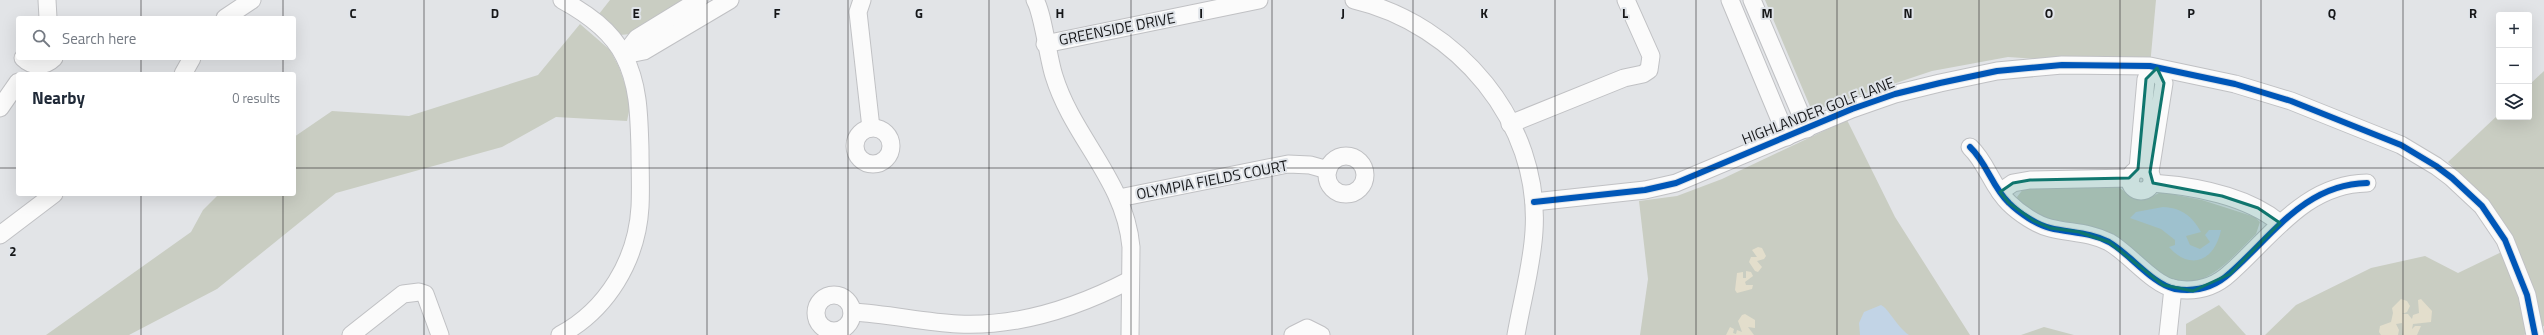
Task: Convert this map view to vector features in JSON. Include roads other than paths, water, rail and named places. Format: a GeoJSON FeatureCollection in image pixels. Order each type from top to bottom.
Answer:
{"type":"FeatureCollection","features":[{"type":"Feature","properties":{"kind":"street"},"geometry":{"type":"LineString","coordinates":[[47,0],[48,16]]}},
{"type":"Feature","properties":{"kind":"street"},"geometry":{"type":"LineString","coordinates":[[228,16],[252,0]]}},
{"type":"Feature","properties":{"kind":"street"},"geometry":{"type":"LineString","coordinates":[[562,0],[601,27],[624,55],[634,82],[639,111],[640,207],[636,238],[625,266],[612,290],[569,333]]}},
{"type":"Feature","properties":{"kind":"street"},"geometry":{"type":"LineString","coordinates":[[624,55],[638,38],[699,0]]}},
{"type":"Feature","properties":{"kind":"street"},"geometry":{"type":"LineString","coordinates":[[624,55],[644,52],[730,0]]}},
{"type":"Feature","properties":{"kind":"street"},"geometry":{"type":"LineString","coordinates":[[1035,0],[1040,14],[1045,44],[1054,78],[1074,123],[1103,165],[1119,198],[1130,232],[1130,335]]}},
{"type":"Feature","properties":{"kind":"street","name":"GREENSIDE DRIVE"},"geometry":{"type":"LineString","coordinates":[[1045,44],[1259,0]]}},
{"type":"Feature","properties":{"kind":"street"},"geometry":{"type":"LineString","coordinates":[[1354,0],[1408,19],[1442,40],[1459,53],[1484,80],[1510,124],[1527,168],[1534,202],[1532,248],[1516,335]]}},
{"type":"Feature","properties":{"kind":"street"},"geometry":{"type":"LineString","coordinates":[[1510,124],[1624,78],[1643,74],[1649,70],[1651,56],[1626,0]]}},
{"type":"Feature","properties":{"kind":"street"},"geometry":{"type":"LineString","coordinates":[[1730,0],[1787,137]]}},
{"type":"Feature","properties":{"kind":"street"},"geometry":{"type":"LineString","coordinates":[[1752,0],[1807,129]]}},
{"type":"Feature","properties":{"kind":"street"},"geometry":{"type":"LineString","coordinates":[[862,1],[859,21],[871,128]]}},
{"type":"Feature","properties":{"kind":"street"},"geometry":{"type":"LineString","coordinates":[[25,65],[42,65],[51,60]]}},
{"type":"Feature","properties":{"kind":"street"},"geometry":{"type":"LineString","coordinates":[[184,72],[191,60]]}},
{"type":"Feature","properties":{"kind":"street","name":"HIGHLANDER GOLF LANE"},"geometry":{"type":"LineString","coordinates":[[1534,202],[1626,193],[1665,186],[1807,129],[1852,109],[1888,96],[1976,75],[2062,65],[2157,68],[2235,84],[2279,97],[2394,142],[2419,155],[2452,178],[2482,206],[2505,240],[2527,294],[2535,335]]}},
{"type":"Feature","properties":{"kind":"street"},"geometry":{"type":"LineString","coordinates":[[2142,175],[2148,132],[2164,83],[2157,68]]}},
{"type":"Feature","properties":{"kind":"street"},"geometry":{"type":"LineString","coordinates":[[0,108],[16,85]]}},
{"type":"Feature","properties":{"kind":"street"},"geometry":{"type":"LineString","coordinates":[[1970,147],[1984,162],[2000,192],[2020,212],[2050,228],[2084,234],[2109,242],[2163,285],[2192,291],[2216,283],[2230,274],[2280,223],[2302,205],[2327,191],[2353,183],[2367,183]]}},
{"type":"Feature","properties":{"kind":"street","name":"OLYMPIA FIELDS COURT"},"geometry":{"type":"LineString","coordinates":[[1119,198],[1288,164],[1310,165],[1328,170]]}},
{"type":"Feature","properties":{"kind":"street"},"geometry":{"type":"LineString","coordinates":[[2000,192],[2013,184],[2030,180],[2142,175],[2222,196],[2258,208],[2280,223]]}},
{"type":"Feature","properties":{"kind":"street"},"geometry":{"type":"LineString","coordinates":[[0,235],[51,196]]}},
{"type":"Feature","properties":{"kind":"street"},"geometry":{"type":"LineString","coordinates":[[852,312],[960,324],[999,321],[1058,310],[1107,292],[1130,280]]}},
{"type":"Feature","properties":{"kind":"street"},"geometry":{"type":"LineString","coordinates":[[2168,335],[2173,288]]}},
{"type":"Feature","properties":{"kind":"street"},"geometry":{"type":"LineString","coordinates":[[351,335],[403,294],[419,292],[425,294],[430,302],[440,335]]}},
{"type":"Feature","properties":{"kind":"street"},"geometry":{"type":"LineString","coordinates":[[1293,335],[1307,328],[1321,335]]}},
{"type":"Feature","properties":{"kind":"water"},"geometry":{"type":"Polygon","coordinates":[[[2163,207],[2181,211],[2194,221],[2201,232],[2186,236],[2190,245],[2200,249],[2210,242],[2205,235],[2209,230],[2221,230],[2218,240],[2208,255],[2194,261],[2177,255],[2169,247],[2175,245],[2175,240],[2161,229],[2130,218],[2136,212],[2163,207]]]}},
{"type":"Feature","properties":{"kind":"water"},"geometry":{"type":"Polygon","coordinates":[[[1881,305],[1909,335],[1860,335],[1859,323],[1864,312],[1881,305]]]}}]}
